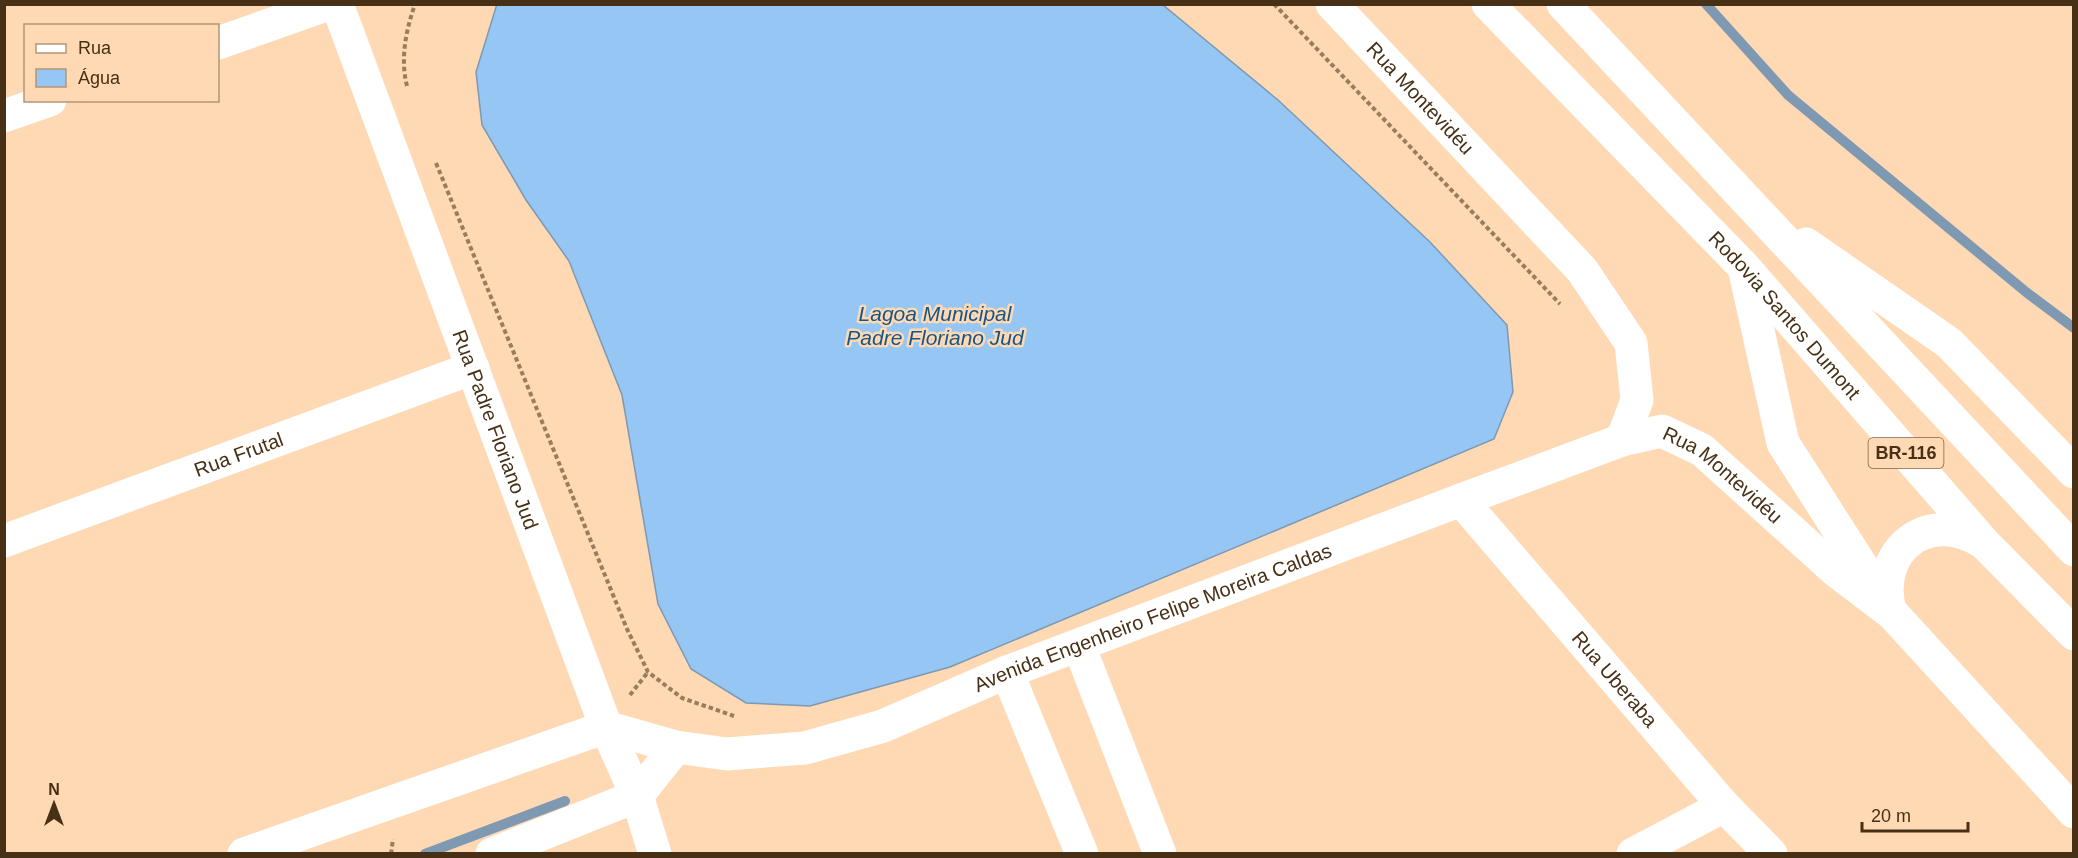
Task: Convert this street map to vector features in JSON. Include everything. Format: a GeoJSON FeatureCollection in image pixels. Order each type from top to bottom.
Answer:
{"type":"FeatureCollection","features":[{"type":"Feature","properties":{"kind":"main road"},"geometry":{"type":"LineString","coordinates":[[219,43],[329,4]]}},
{"type":"Feature","properties":{"kind":"main road","name":"Rua Padre Floriano Jud"},"geometry":{"type":"LineString","coordinates":[[337,4],[606,727],[637,796],[655,854]]}},
{"type":"Feature","properties":{"kind":"main road","name":"Rua Montevidéu"},"geometry":{"type":"LineString","coordinates":[[1332,4],[1588,279],[1631,343],[1637,400],[1622,440]]}},
{"type":"Feature","properties":{"kind":"main road","name":"Rodovia Santos Dumont"},"geometry":{"type":"LineString","coordinates":[[1488,4],[1744,267],[1984,543],[2073,634]]}},
{"type":"Feature","properties":{"kind":"main road","name":"BR-116"},"geometry":{"type":"LineString","coordinates":[[1563,4],[2073,550]]}},
{"type":"Feature","properties":{"kind":"main road"},"geometry":{"type":"LineString","coordinates":[[4,116],[44,102]]}},
{"type":"Feature","properties":{"kind":"main road"},"geometry":{"type":"LineString","coordinates":[[1751,205],[1950,343],[2073,472]]}},
{"type":"Feature","properties":{"kind":"main road"},"geometry":{"type":"LineString","coordinates":[[1744,267],[1783,443],[1891,612]]}},
{"type":"Feature","properties":{"kind":"main road","name":"Rua Frutal"},"geometry":{"type":"LineString","coordinates":[[4,540],[473,368]]}},
{"type":"Feature","properties":{"kind":"main road","name":"Rua Montevidéu"},"geometry":{"type":"LineString","coordinates":[[1622,440],[1662,431],[1702,450],[1835,570],[1891,612],[2073,812]]}},
{"type":"Feature","properties":{"kind":"main road","name":"Avenida Engenheiro Felipe Moreira Caldas"},"geometry":{"type":"LineString","coordinates":[[606,727],[676,747],[727,754],[805,748],[883,726],[1006,672],[1622,440]]}},
{"type":"Feature","properties":{"kind":"main road","name":"Rua Uberaba"},"geometry":{"type":"LineString","coordinates":[[1461,500],[1724,806],[1771,854]]}},
{"type":"Feature","properties":{"kind":"main road"},"geometry":{"type":"LineString","coordinates":[[1891,612],[1886,593],[1888,573],[1896,555],[1910,540],[1927,531],[1947,529],[1967,533],[1984,543]]}},
{"type":"Feature","properties":{"kind":"main road"},"geometry":{"type":"LineString","coordinates":[[1079,646],[1160,854]]}},
{"type":"Feature","properties":{"kind":"main road"},"geometry":{"type":"LineString","coordinates":[[1006,672],[1082,854]]}},
{"type":"Feature","properties":{"kind":"main road"},"geometry":{"type":"LineString","coordinates":[[244,854],[606,727]]}},
{"type":"Feature","properties":{"kind":"main road"},"geometry":{"type":"LineString","coordinates":[[492,854],[637,796],[676,747]]}},
{"type":"Feature","properties":{"kind":"main road"},"geometry":{"type":"LineString","coordinates":[[1634,854],[1724,806]]}},
{"type":"Feature","properties":{"kind":"path"},"geometry":{"type":"LineString","coordinates":[[409,90],[403,71],[406,28],[415,4]]}},
{"type":"Feature","properties":{"kind":"path"},"geometry":{"type":"LineString","coordinates":[[1274,4],[1562,306]]}},
{"type":"Feature","properties":{"kind":"path"},"geometry":{"type":"LineString","coordinates":[[432,154],[627,629],[648,672],[682,698],[731,716],[741,717]]}},
{"type":"Feature","properties":{"kind":"water","name":"Lagoa Municipal Padre Floriano Jud"},"geometry":{"type":"Polygon","coordinates":[[[497,4],[1163,5],[1278,100],[1430,242],[1507,325],[1513,392],[1494,439],[950,667],[810,706],[746,703],[691,669],[658,604],[622,395],[569,261],[526,200],[482,125],[476,72],[497,4]]]}},
{"type":"Feature","properties":{"kind":"waterway"},"geometry":{"type":"LineString","coordinates":[[1706,4],[1788,95],[2026,292],[2074,328]]}},
{"type":"Feature","properties":{"kind":"waterway"},"geometry":{"type":"LineString","coordinates":[[425,854],[565,801]]}}]}
